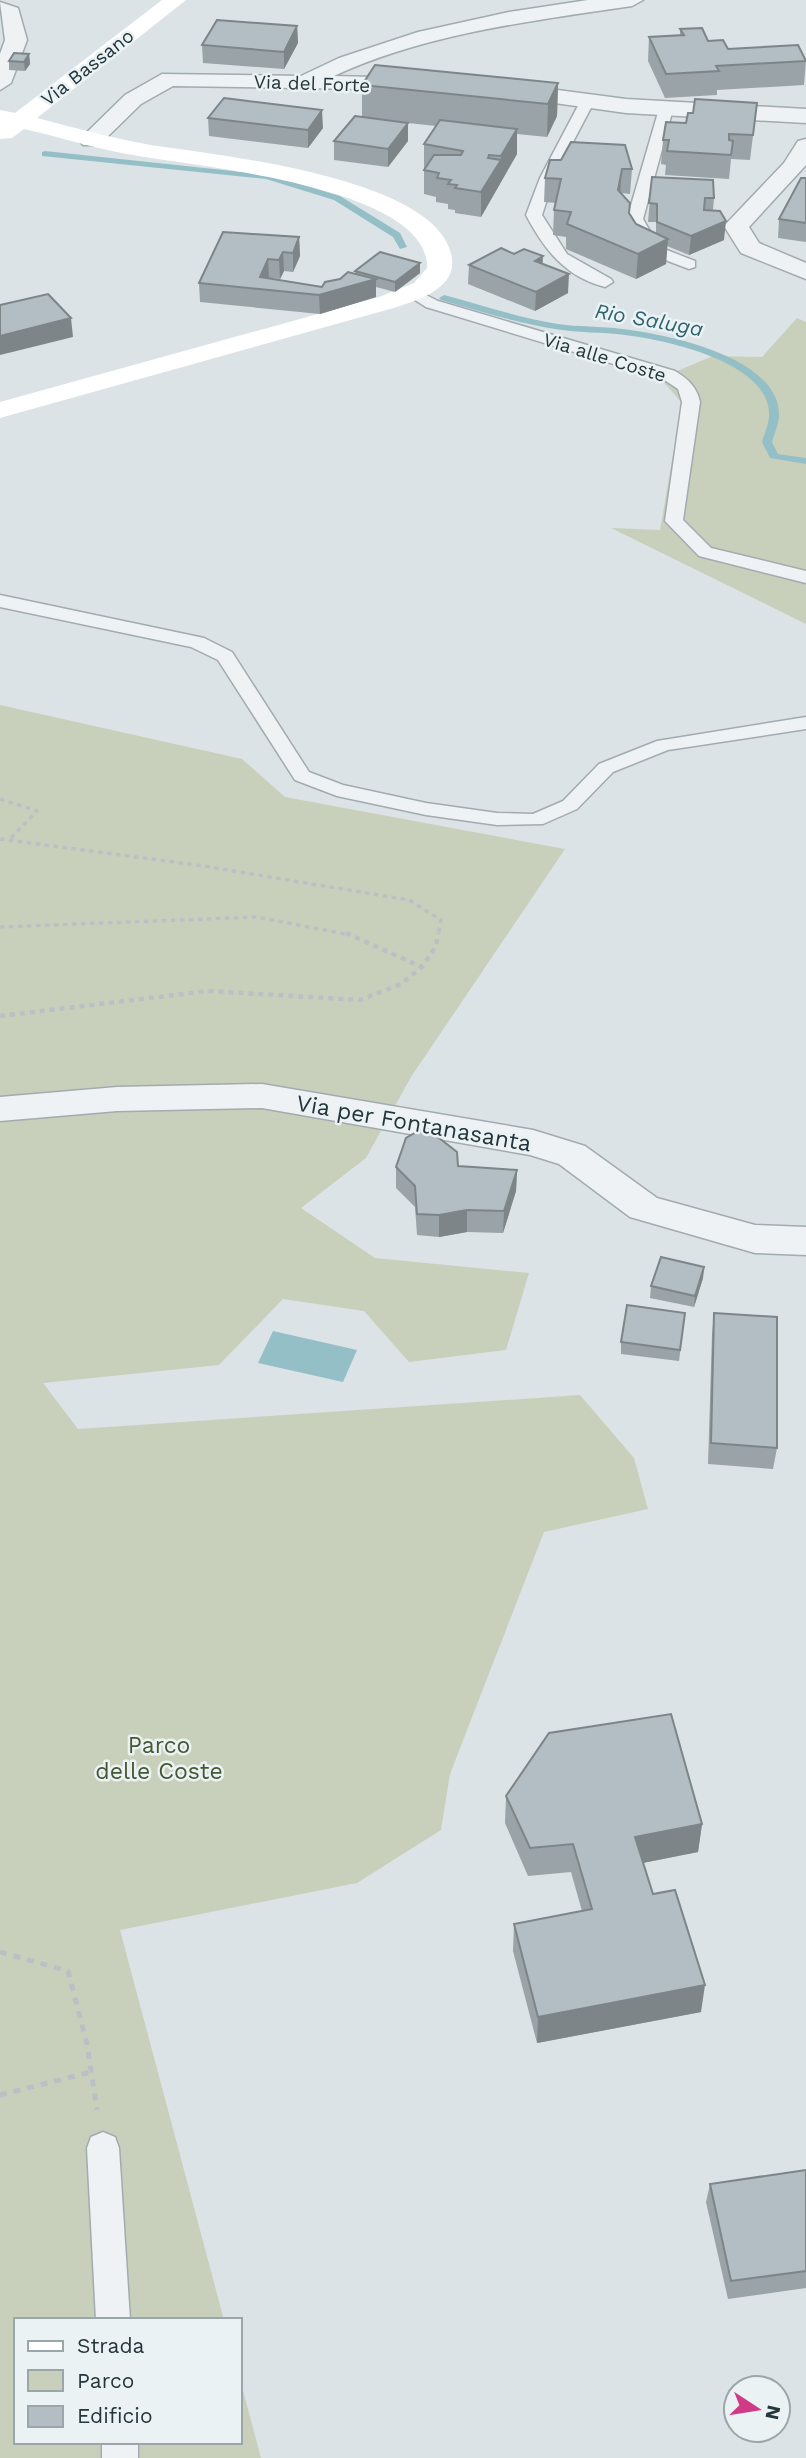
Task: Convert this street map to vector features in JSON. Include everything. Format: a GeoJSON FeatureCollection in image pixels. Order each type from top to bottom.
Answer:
{"type":"FeatureCollection","features":[{"type":"Feature","properties":{"kind":"street","name":"Via Bassano"},"geometry":{"type":"LineString","coordinates":[[0,136],[10,119],[175,0]]}},
{"type":"Feature","properties":{"kind":"street"},"geometry":{"type":"LineString","coordinates":[[302,83],[333,67],[398,45],[497,22],[632,0]]}},
{"type":"Feature","properties":{"kind":"street"},"geometry":{"type":"LineString","coordinates":[[0,8],[10,13],[16,40],[0,83]]}},
{"type":"Feature","properties":{"kind":"street","name":"Via del Forte"},"geometry":{"type":"LineString","coordinates":[[91,139],[111,125],[132,97],[148,86],[170,79],[430,85]]}},
{"type":"Feature","properties":{"kind":"street"},"geometry":{"type":"LineString","coordinates":[[482,88],[666,109],[806,116]]}},
{"type":"Feature","properties":{"kind":"street"},"geometry":{"type":"LineString","coordinates":[[0,410],[288,332],[412,293],[430,284],[441,266],[439,253],[430,237],[373,199],[340,185],[279,169],[148,151],[10,119]]}},
{"type":"Feature","properties":{"kind":"street"},"geometry":{"type":"LineString","coordinates":[[806,146],[798,162],[757,201],[736,226],[750,248],[806,272]]}},
{"type":"Feature","properties":{"kind":"street","name":"Via per Fontanasanta"},"geometry":{"type":"LineString","coordinates":[[0,1109],[117,1099],[262,1096],[533,1143],[572,1155],[644,1208],[755,1239],[806,1241]]}},
{"type":"Feature","properties":{"kind":"lane"},"geometry":{"type":"LineString","coordinates":[[587,102],[547,178],[534,215],[552,249],[570,267],[605,282]]}},
{"type":"Feature","properties":{"kind":"lane"},"geometry":{"type":"LineString","coordinates":[[666,109],[635,219],[653,250],[689,264]]}},
{"type":"Feature","properties":{"kind":"lane","name":"Via alle Coste"},"geometry":{"type":"LineString","coordinates":[[412,293],[432,304],[669,375],[683,383],[690,394],[691,402],[674,521],[705,552],[806,577]]}},
{"type":"Feature","properties":{"kind":"lane"},"geometry":{"type":"LineString","coordinates":[[0,601],[197,642],[225,656],[302,776],[337,790],[426,809],[497,820],[536,820],[570,805],[606,768],[663,745],[806,723]]}},
{"type":"Feature","properties":{"kind":"lane"},"geometry":{"type":"LineString","coordinates":[[103,2148],[113,2318]]}},
{"type":"Feature","properties":{"kind":"path"},"geometry":{"type":"LineString","coordinates":[[0,799],[37,811],[9,840]]}},
{"type":"Feature","properties":{"kind":"path"},"geometry":{"type":"LineString","coordinates":[[0,839],[197,865],[409,900],[440,920],[436,946],[422,967],[401,984],[360,1000],[208,990],[0,1016]]}},
{"type":"Feature","properties":{"kind":"path"},"geometry":{"type":"LineString","coordinates":[[0,926],[257,917],[343,932],[422,967]]}},
{"type":"Feature","properties":{"kind":"path"},"geometry":{"type":"LineString","coordinates":[[0,1952],[68,1970],[92,2072],[103,2148]]}},
{"type":"Feature","properties":{"kind":"path"},"geometry":{"type":"LineString","coordinates":[[0,2095],[92,2072]]}},
{"type":"Feature","properties":{"kind":"green space"},"geometry":{"type":"Polygon","coordinates":[[[797,318],[806,322],[806,624],[611,528],[660,530],[682,403],[660,378],[713,356],[762,357],[797,318]]]}},
{"type":"Feature","properties":{"kind":"green space","name":"Parco delle Coste"},"geometry":{"type":"Polygon","coordinates":[[[0,705],[242,759],[285,797],[565,849],[411,1077],[366,1158],[301,1208],[375,1258],[529,1273],[506,1350],[409,1362],[364,1311],[283,1299],[219,1365],[43,1383],[78,1429],[580,1395],[634,1458],[648,1509],[544,1532],[450,1774],[441,1830],[357,1883],[120,1930],[223,2318],[14,2318],[14,2444],[242,2444],[242,2387],[261,2458],[0,2458],[0,705]]]}},
{"type":"Feature","properties":{"kind":"water"},"geometry":{"type":"Polygon","coordinates":[[[273,1331],[357,1350],[343,1382],[258,1363],[273,1331]]]}},
{"type":"Feature","properties":{"kind":"building"},"geometry":{"type":"Polygon","coordinates":[[[217,20],[297,26],[284,52],[202,45],[217,20]]]}},
{"type":"Feature","properties":{"kind":"building"},"geometry":{"type":"Polygon","coordinates":[[[702,28],[708,41],[723,40],[728,49],[798,45],[806,61],[716,66],[719,71],[666,74],[649,37],[684,35],[680,29],[702,28]]]}},
{"type":"Feature","properties":{"kind":"building"},"geometry":{"type":"Polygon","coordinates":[[[14,53],[29,54],[24,62],[9,61],[14,53]]]}},
{"type":"Feature","properties":{"kind":"building"},"geometry":{"type":"Polygon","coordinates":[[[375,65],[558,83],[548,104],[362,85],[375,65]]]}},
{"type":"Feature","properties":{"kind":"building"},"geometry":{"type":"Polygon","coordinates":[[[224,98],[322,110],[308,130],[208,118],[224,98]]]}},
{"type":"Feature","properties":{"kind":"building"},"geometry":{"type":"Polygon","coordinates":[[[695,99],[757,103],[753,135],[729,134],[729,140],[733,141],[731,155],[667,151],[669,140],[663,140],[666,122],[686,123],[688,113],[693,113],[695,99]]]}},
{"type":"Feature","properties":{"kind":"building"},"geometry":{"type":"Polygon","coordinates":[[[355,116],[408,123],[388,149],[334,141],[355,116]]]}},
{"type":"Feature","properties":{"kind":"building"},"geometry":{"type":"Polygon","coordinates":[[[440,120],[517,129],[501,156],[489,155],[488,158],[501,160],[481,192],[455,188],[457,185],[448,184],[451,180],[437,178],[439,173],[424,170],[434,155],[461,155],[463,151],[424,144],[440,120]]]}},
{"type":"Feature","properties":{"kind":"building"},"geometry":{"type":"Polygon","coordinates":[[[571,142],[625,145],[632,169],[622,169],[618,190],[630,203],[629,213],[636,224],[668,239],[638,254],[567,224],[571,212],[554,210],[561,179],[545,178],[550,160],[561,160],[571,142]]]}},
{"type":"Feature","properties":{"kind":"building"},"geometry":{"type":"Polygon","coordinates":[[[652,177],[713,180],[714,198],[705,198],[704,210],[720,211],[726,221],[691,236],[657,222],[657,204],[649,203],[652,177]]]}},
{"type":"Feature","properties":{"kind":"building"},"geometry":{"type":"Polygon","coordinates":[[[801,178],[806,178],[806,223],[779,219],[801,178]]]}},
{"type":"Feature","properties":{"kind":"building"},"geometry":{"type":"Polygon","coordinates":[[[223,232],[299,237],[293,253],[283,252],[279,260],[268,259],[260,277],[322,287],[325,282],[340,279],[348,272],[376,279],[319,295],[199,283],[223,232]]]}},
{"type":"Feature","properties":{"kind":"building"},"geometry":{"type":"Polygon","coordinates":[[[501,248],[514,254],[524,249],[543,256],[535,261],[569,274],[536,292],[469,265],[501,248]]]}},
{"type":"Feature","properties":{"kind":"building"},"geometry":{"type":"Polygon","coordinates":[[[380,252],[420,263],[395,282],[355,271],[380,252]]]}},
{"type":"Feature","properties":{"kind":"building"},"geometry":{"type":"Polygon","coordinates":[[[48,294],[71,318],[0,336],[0,305],[48,294]]]}},
{"type":"Feature","properties":{"kind":"building"},"geometry":{"type":"Polygon","coordinates":[[[425,1127],[457,1152],[458,1166],[517,1170],[504,1211],[467,1210],[439,1215],[417,1214],[415,1186],[396,1167],[406,1138],[425,1127]]]}},
{"type":"Feature","properties":{"kind":"building"},"geometry":{"type":"Polygon","coordinates":[[[661,1257],[704,1267],[695,1296],[651,1286],[661,1257]]]}},
{"type":"Feature","properties":{"kind":"building"},"geometry":{"type":"Polygon","coordinates":[[[627,1305],[685,1313],[680,1350],[621,1342],[627,1305]]]}},
{"type":"Feature","properties":{"kind":"building"},"geometry":{"type":"Polygon","coordinates":[[[714,1313],[777,1317],[777,1448],[711,1443],[714,1313]]]}},
{"type":"Feature","properties":{"kind":"building"},"geometry":{"type":"Polygon","coordinates":[[[671,1714],[702,1824],[635,1837],[653,1894],[675,1890],[705,1985],[538,2017],[514,1924],[592,1909],[573,1844],[530,1848],[506,1796],[549,1733],[671,1714]]]}},
{"type":"Feature","properties":{"kind":"building"},"geometry":{"type":"Polygon","coordinates":[[[806,2170],[806,2271],[731,2281],[710,2184],[806,2170]]]}},
{"type":"Feature","properties":{"kind":"waterway","name":"Rio Saluga"},"geometry":{"type":"LineString","coordinates":[[45,154],[267,177],[337,198],[397,235],[403,247]]}},
{"type":"Feature","properties":{"kind":"waterway","name":"Rio Saluga"},"geometry":{"type":"LineString","coordinates":[[444,298],[548,325],[622,331],[654,337],[706,351],[732,362],[754,377],[769,394],[774,416],[767,442],[774,456],[806,461]]}}]}
